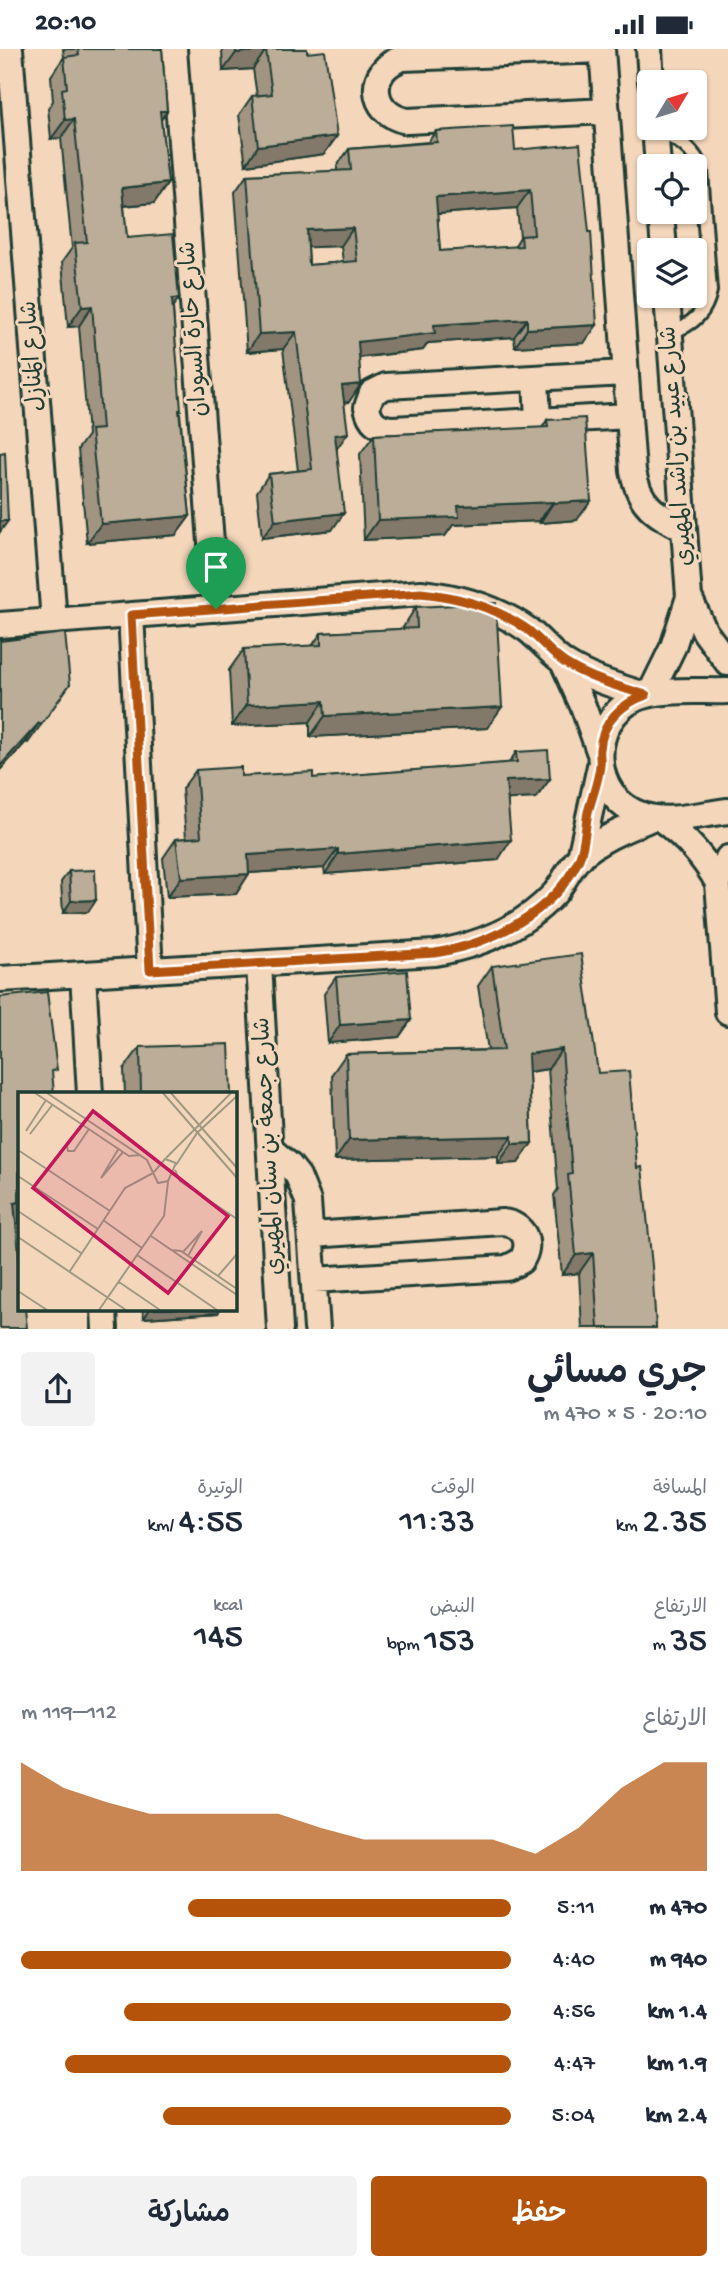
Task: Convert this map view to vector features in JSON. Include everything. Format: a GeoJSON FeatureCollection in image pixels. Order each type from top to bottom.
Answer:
{"type":"FeatureCollection","features":[{"type":"Feature","properties":{"kind":"street","name":"شارع المَنازِل"},"geometry":{"type":"LineString","coordinates":[[10,49],[54,621]]}},
{"type":"Feature","properties":{"kind":"street","name":"شارع حارة السودان"},"geometry":{"type":"LineString","coordinates":[[174,49],[216,609]]}},
{"type":"Feature","properties":{"kind":"street"},"geometry":{"type":"LineString","coordinates":[[607,111],[407,121],[390,115],[378,100],[376,91],[381,73],[394,61],[403,58],[602,49],[607,111],[633,471],[638,490],[649,507],[656,514],[684,529]]}},
{"type":"Feature","properties":{"kind":"street"},"geometry":{"type":"LineString","coordinates":[[649,49],[651,70]]}},
{"type":"Feature","properties":{"kind":"street","name":"شارع عبيد بن راشد المهيري"},"geometry":{"type":"LineString","coordinates":[[668,308],[689,597],[705,632],[728,663]]}},
{"type":"Feature","properties":{"kind":"street","name":"شارع عبيد بن راشد المهيري"},"geometry":{"type":"LineString","coordinates":[[626,373],[386,386],[372,393],[367,407],[372,421],[386,428],[629,416]]}},
{"type":"Feature","properties":{"kind":"street"},"geometry":{"type":"LineString","coordinates":[[536,378],[538,421]]}},
{"type":"Feature","properties":{"kind":"street"},"geometry":{"type":"LineString","coordinates":[[0,625],[421,593],[444,595],[510,618],[564,662],[603,681],[648,694],[728,691]]}},
{"type":"Feature","properties":{"kind":"street","name":"شارع عبيد بن راشد المهيري"},"geometry":{"type":"LineString","coordinates":[[648,694],[673,647],[689,597]]}},
{"type":"Feature","properties":{"kind":"street"},"geometry":{"type":"LineString","coordinates":[[131,615],[150,970]]}},
{"type":"Feature","properties":{"kind":"street"},"geometry":{"type":"LineString","coordinates":[[564,662],[583,706],[604,778],[618,800],[639,815],[657,819],[676,829],[700,854],[718,883]]}},
{"type":"Feature","properties":{"kind":"street"},"geometry":{"type":"LineString","coordinates":[[580,858],[606,726],[623,706],[648,694]]}},
{"type":"Feature","properties":{"kind":"street"},"geometry":{"type":"LineString","coordinates":[[0,979],[435,953],[480,943],[521,922],[561,885],[580,858],[614,835],[657,819],[728,811]]}},
{"type":"Feature","properties":{"kind":"street"},"geometry":{"type":"LineString","coordinates":[[728,858],[718,883],[728,1012]]}},
{"type":"Feature","properties":{"kind":"street","name":"شارع جمعة بن سنان المهيري"},"geometry":{"type":"LineString","coordinates":[[259,964],[280,1328]]}},
{"type":"Feature","properties":{"kind":"street"},"geometry":{"type":"LineString","coordinates":[[83,974],[90,1092]]}},
{"type":"Feature","properties":{"kind":"street"},"geometry":{"type":"LineString","coordinates":[[270,1149],[290,1166],[304,1188],[312,1235],[317,1328]]}},
{"type":"Feature","properties":{"kind":"street","name":"شارع جمعة بن سنان المهيري"},"geometry":{"type":"LineString","coordinates":[[312,1235],[502,1222],[517,1226],[526,1239],[527,1247],[521,1261],[507,1268],[314,1280]]}},
{"type":"Feature","properties":{"kind":"lane"},"geometry":{"type":"LineString","coordinates":[[670,332],[680,330],[696,319],[708,302],[710,291],[701,172],[695,157],[678,140]]}},
{"type":"Feature","properties":{"kind":"building"},"geometry":{"type":"Polygon","coordinates":[[[78,49],[162,49],[167,111],[160,111],[168,183],[122,188],[127,238],[173,234],[179,298],[172,299],[179,410],[190,516],[101,524],[91,430],[102,429],[92,306],[82,307],[75,243],[87,242],[74,119],[65,120],[62,89],[67,88],[64,57],[79,55],[78,49]]]}},
{"type":"Feature","properties":{"kind":"building"},"geometry":{"type":"Polygon","coordinates":[[[236,49],[307,49],[307,53],[325,51],[337,136],[258,146],[252,96],[272,94],[266,50],[236,53],[236,49]]]}},
{"type":"Feature","properties":{"kind":"building"},"geometry":{"type":"Polygon","coordinates":[[[513,126],[515,150],[580,144],[591,232],[597,325],[527,329],[527,319],[434,325],[435,333],[358,342],[361,384],[342,386],[348,433],[335,435],[344,513],[275,521],[269,474],[312,469],[296,332],[259,334],[247,175],[351,170],[349,149],[437,142],[436,131],[513,126]],[[530,190],[436,197],[440,251],[522,246],[521,236],[534,235],[530,190]],[[353,228],[307,230],[309,265],[357,261],[353,228]]]}},
{"type":"Feature","properties":{"kind":"building"},"geometry":{"type":"Polygon","coordinates":[[[585,418],[591,501],[458,506],[459,517],[378,520],[374,435],[548,427],[547,420],[585,418]]]}},
{"type":"Feature","properties":{"kind":"building"},"geometry":{"type":"Polygon","coordinates":[[[5,452],[8,521],[0,521],[0,453],[5,452]]]}},
{"type":"Feature","properties":{"kind":"building"},"geometry":{"type":"Polygon","coordinates":[[[496,603],[502,707],[325,716],[324,701],[247,705],[244,649],[321,645],[321,633],[417,628],[416,607],[496,603]]]}},
{"type":"Feature","properties":{"kind":"building"},"geometry":{"type":"Polygon","coordinates":[[[65,633],[70,684],[41,725],[39,723],[0,766],[0,641],[65,633]]]}},
{"type":"Feature","properties":{"kind":"building"},"geometry":{"type":"Polygon","coordinates":[[[548,750],[550,779],[506,781],[511,840],[338,854],[338,849],[248,855],[249,874],[181,878],[176,839],[201,837],[196,770],[241,767],[241,776],[313,772],[313,778],[517,762],[516,752],[548,750]]]}},
{"type":"Feature","properties":{"kind":"building"},"geometry":{"type":"Polygon","coordinates":[[[95,870],[96,900],[71,901],[69,871],[95,870]]]}},
{"type":"Feature","properties":{"kind":"building"},"geometry":{"type":"Polygon","coordinates":[[[581,954],[598,1073],[629,1071],[637,1168],[642,1167],[656,1328],[598,1328],[593,1253],[576,1255],[568,1175],[572,1174],[562,1049],[528,1054],[532,1143],[512,1144],[512,1136],[349,1140],[346,1054],[504,1050],[492,966],[581,954]]]}},
{"type":"Feature","properties":{"kind":"building"},"geometry":{"type":"Polygon","coordinates":[[[407,971],[411,1020],[340,1025],[336,977],[407,971]]]}},
{"type":"Feature","properties":{"kind":"building"},"geometry":{"type":"Polygon","coordinates":[[[47,992],[57,1070],[52,1071],[54,1092],[18,1092],[18,1202],[14,1203],[18,1244],[18,1311],[25,1311],[27,1328],[0,1328],[0,997],[47,992]]]}},
{"type":"Feature","properties":{"kind":"building"},"geometry":{"type":"Polygon","coordinates":[[[229,1044],[231,1092],[141,1092],[140,1047],[229,1044]]]}},
{"type":"Feature","properties":{"kind":"route"},"geometry":{"type":"LineString","coordinates":[[421,593],[444,595],[488,608],[510,618],[564,662],[603,681],[646,695],[623,706],[606,726],[601,738],[600,766],[580,858],[568,876],[554,893],[521,922],[480,943],[458,949],[435,953],[150,970],[131,615],[216,609],[421,593]]}}]}
